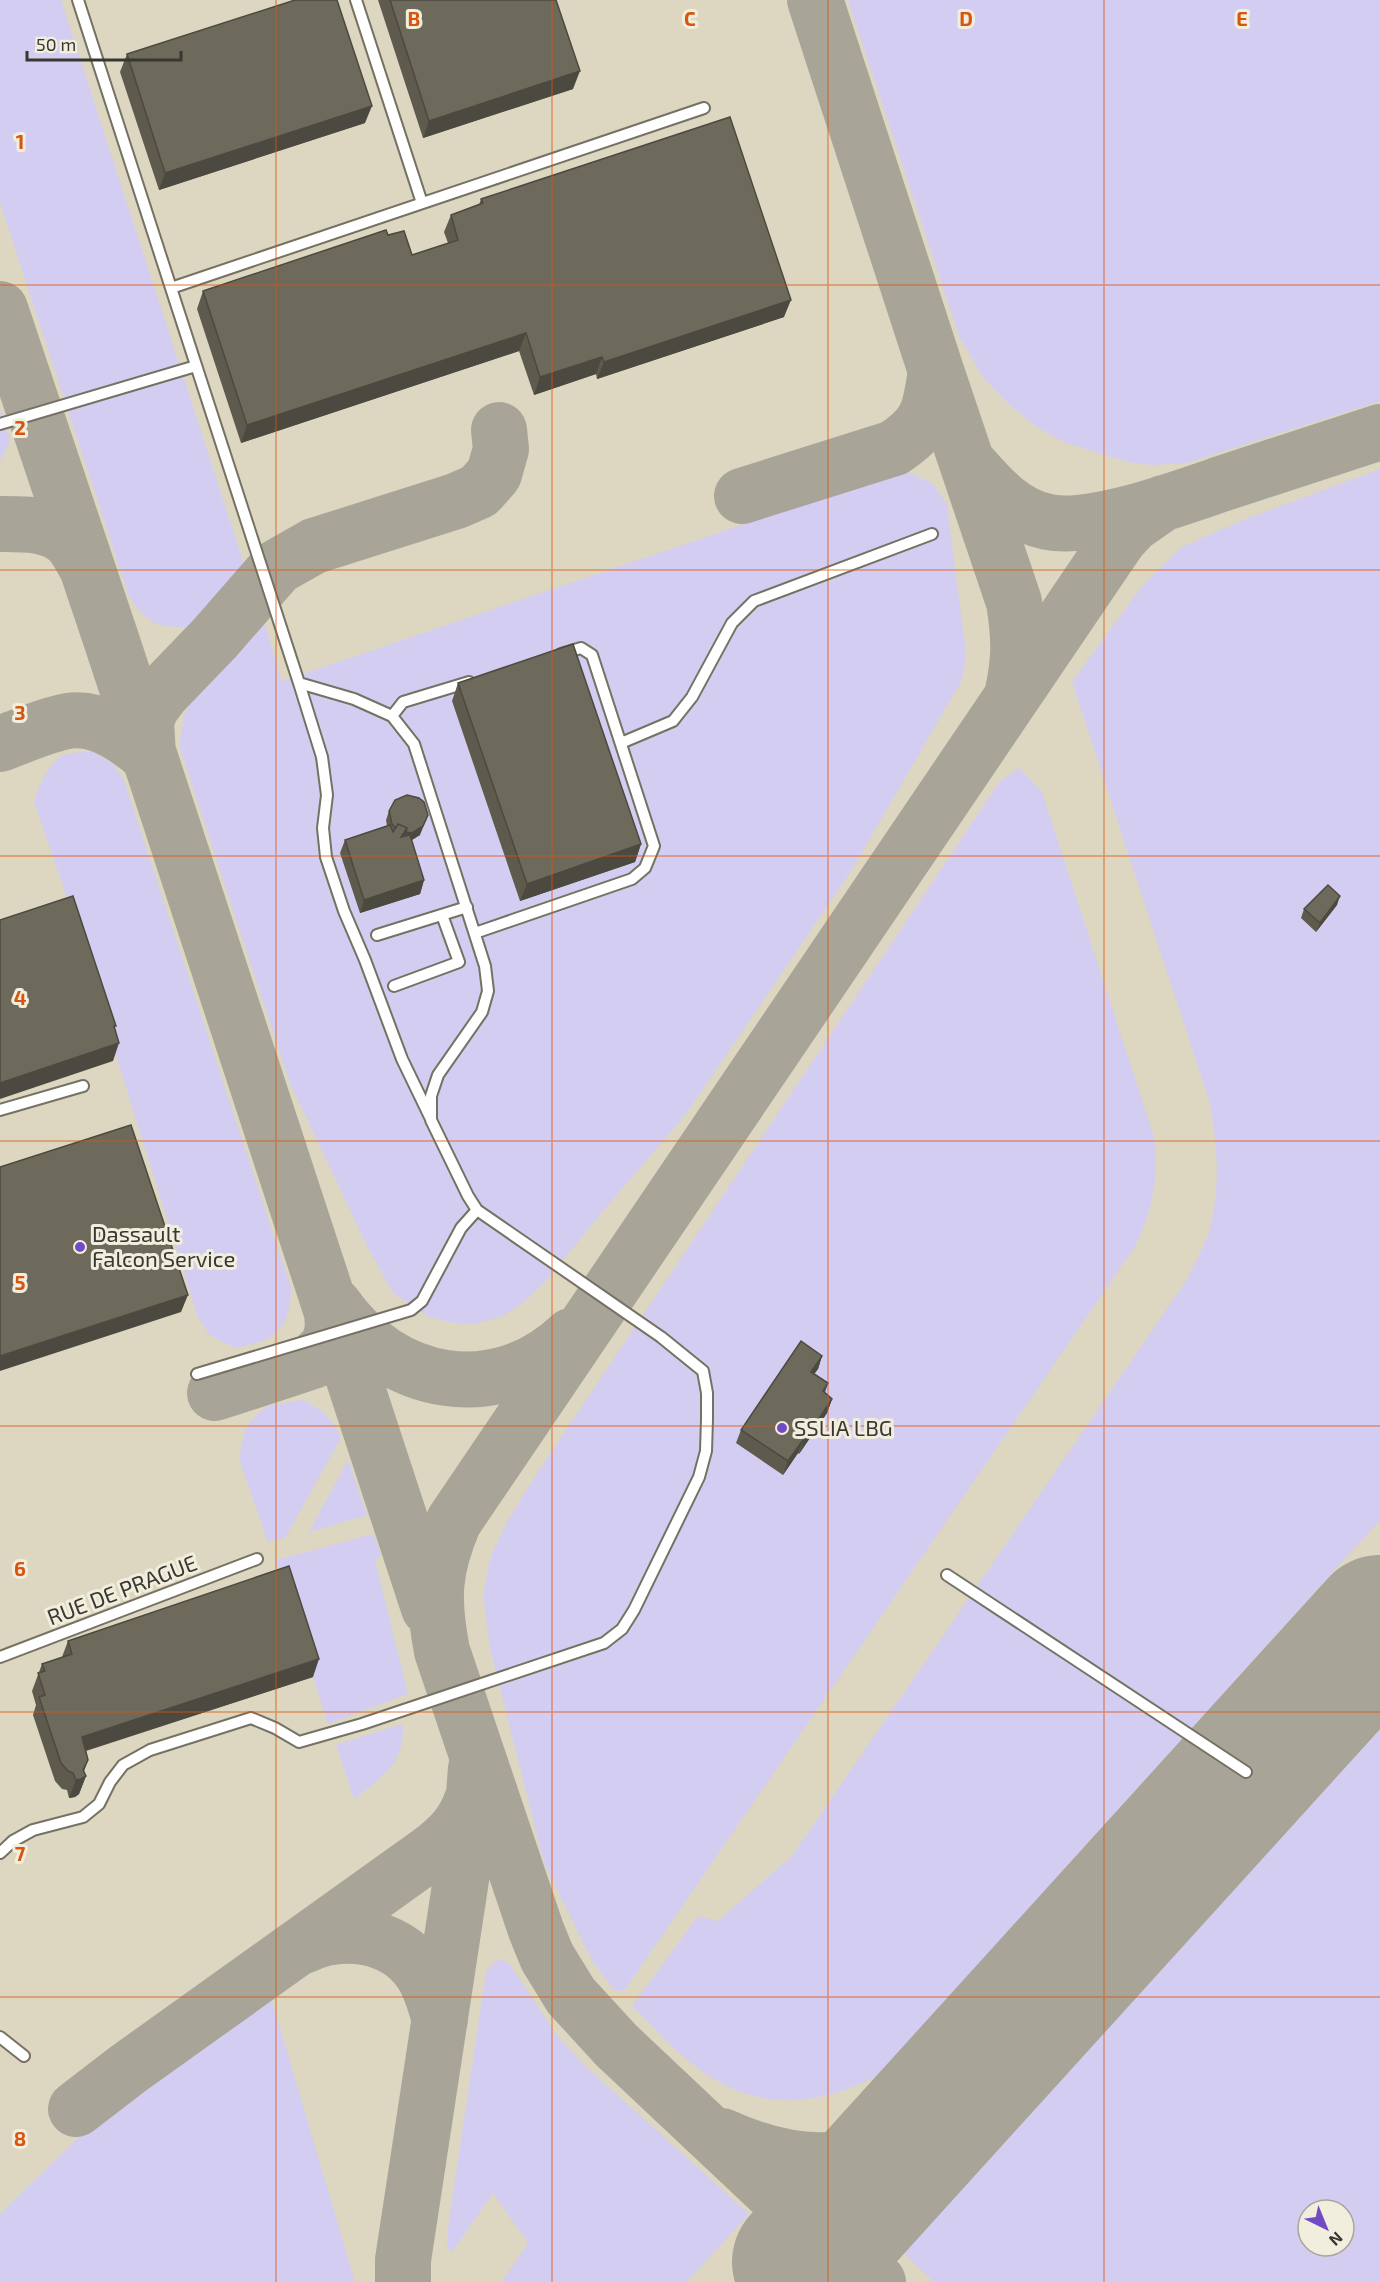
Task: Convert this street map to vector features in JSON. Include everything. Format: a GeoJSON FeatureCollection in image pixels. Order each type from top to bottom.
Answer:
{"type":"FeatureCollection","features":[{"type":"Feature","properties":{"kind":"lane"},"geometry":{"type":"LineString","coordinates":[[0,1852],[13,1841],[33,1830],[83,1816],[99,1804],[110,1782],[123,1765],[150,1750],[251,1718],[299,1742],[362,1725],[604,1643],[622,1629],[634,1610],[699,1477],[706,1451],[707,1393],[703,1371],[661,1337],[477,1209],[468,1196],[402,1059],[344,910],[326,857],[323,828],[327,795],[322,757],[78,0]]}},
{"type":"Feature","properties":{"kind":"lane"},"geometry":{"type":"LineString","coordinates":[[356,0],[422,203]]}},
{"type":"Feature","properties":{"kind":"lane"},"geometry":{"type":"LineString","coordinates":[[171,288],[704,108]]}},
{"type":"Feature","properties":{"kind":"lane"},"geometry":{"type":"LineString","coordinates":[[0,424],[196,366]]}},
{"type":"Feature","properties":{"kind":"lane"},"geometry":{"type":"LineString","coordinates":[[621,743],[673,721],[692,697],[732,623],[754,601],[932,534]]}},
{"type":"Feature","properties":{"kind":"lane"},"geometry":{"type":"LineString","coordinates":[[475,933],[632,879],[645,868],[654,846],[592,655],[581,648],[548,658]]}},
{"type":"Feature","properties":{"kind":"lane"},"geometry":{"type":"LineString","coordinates":[[392,716],[403,702],[481,678]]}},
{"type":"Feature","properties":{"kind":"lane"},"geometry":{"type":"LineString","coordinates":[[299,683],[354,699],[392,716],[414,744],[485,966],[488,991],[482,1012],[438,1075],[431,1096],[431,1120]]}},
{"type":"Feature","properties":{"kind":"lane"},"geometry":{"type":"LineString","coordinates":[[377,935],[467,908]]}},
{"type":"Feature","properties":{"kind":"lane"},"geometry":{"type":"LineString","coordinates":[[394,986],[459,962],[442,915]]}},
{"type":"Feature","properties":{"kind":"lane"},"geometry":{"type":"LineString","coordinates":[[0,1110],[83,1086]]}},
{"type":"Feature","properties":{"kind":"lane"},"geometry":{"type":"LineString","coordinates":[[197,1374],[411,1310],[422,1301],[461,1228],[477,1209]]}},
{"type":"Feature","properties":{"kind":"lane","name":"RUE DE PRAGUE"},"geometry":{"type":"LineString","coordinates":[[0,1657],[257,1559]]}},
{"type":"Feature","properties":{"kind":"lane"},"geometry":{"type":"LineString","coordinates":[[947,1575],[1246,1772]]}},
{"type":"Feature","properties":{"kind":"lane"},"geometry":{"type":"LineString","coordinates":[[0,2037],[24,2056]]}},
{"type":"Feature","properties":{"kind":"shaded area"},"geometry":{"type":"Polygon","coordinates":[[[0,0],[1380,0],[1380,2282],[0,2282],[0,0]]]}},
{"type":"Feature","properties":{"kind":"shaded area"},"geometry":{"type":"Polygon","coordinates":[[[0,0],[61,0],[243,561],[240,575],[187,627],[167,626],[152,622],[129,596],[0,203],[0,0]]]}},
{"type":"Feature","properties":{"kind":"shaded area"},"geometry":{"type":"Polygon","coordinates":[[[848,0],[1380,0],[1380,401],[1187,463],[1153,465],[1127,462],[1064,442],[1038,428],[1011,406],[982,376],[959,336],[848,0]]]}},
{"type":"Feature","properties":{"kind":"shaded area"},"geometry":{"type":"Polygon","coordinates":[[[0,409],[10,441],[0,461],[0,409]]]}},
{"type":"Feature","properties":{"kind":"shaded area"},"geometry":{"type":"Polygon","coordinates":[[[1380,469],[1380,1520],[877,2076],[853,2087],[807,2099],[763,2098],[741,2092],[718,2082],[696,2067],[671,2046],[632,2006],[698,1916],[718,1921],[792,1856],[1188,1278],[1208,1235],[1212,1218],[1217,1168],[1209,1100],[1072,682],[1142,586],[1182,547],[1238,522],[1380,469]]]}},
{"type":"Feature","properties":{"kind":"shaded area"},"geometry":{"type":"Polygon","coordinates":[[[906,471],[932,483],[947,504],[966,653],[962,680],[851,871],[686,1114],[544,1283],[524,1302],[503,1316],[475,1324],[453,1323],[429,1317],[393,1293],[367,1246],[289,1081],[179,745],[184,715],[202,683],[264,621],[282,681],[885,474],[906,471]]]}},
{"type":"Feature","properties":{"kind":"shaded area"},"geometry":{"type":"Polygon","coordinates":[[[93,752],[113,764],[123,778],[291,1288],[287,1315],[278,1332],[249,1345],[235,1348],[211,1336],[198,1318],[64,889],[34,802],[44,778],[56,760],[68,754],[93,752]]]}},
{"type":"Feature","properties":{"kind":"shaded area"},"geometry":{"type":"Polygon","coordinates":[[[1019,768],[1042,792],[1155,1140],[1155,1182],[1147,1218],[1136,1245],[624,1991],[614,1990],[593,1962],[544,1863],[490,1648],[483,1596],[490,1558],[508,1520],[534,1478],[1000,781],[1019,768]]]}},
{"type":"Feature","properties":{"kind":"shaded area"},"geometry":{"type":"Polygon","coordinates":[[[303,1400],[326,1415],[341,1438],[285,1538],[268,1542],[239,1459],[245,1429],[257,1414],[270,1405],[303,1400]]]}},
{"type":"Feature","properties":{"kind":"shaded area"},"geometry":{"type":"Polygon","coordinates":[[[348,1460],[367,1515],[309,1532],[348,1460]]]}},
{"type":"Feature","properties":{"kind":"shaded area"},"geometry":{"type":"Polygon","coordinates":[[[373,1534],[381,1554],[375,1561],[408,1694],[328,1724],[276,1560],[373,1534]]]}},
{"type":"Feature","properties":{"kind":"shaded area"},"geometry":{"type":"Polygon","coordinates":[[[402,1724],[403,1737],[396,1759],[382,1776],[354,1799],[336,1745],[402,1724]]]}},
{"type":"Feature","properties":{"kind":"shaded area"},"geometry":{"type":"Polygon","coordinates":[[[1380,1727],[1380,2282],[934,2282],[903,2252],[1380,1727]]]}},
{"type":"Feature","properties":{"kind":"shaded area"},"geometry":{"type":"Polygon","coordinates":[[[502,1959],[511,1966],[556,2034],[583,2064],[749,2214],[687,2282],[502,2282],[528,2243],[493,2193],[452,2252],[447,2247],[449,2220],[486,1972],[494,1962],[502,1959]]]}},
{"type":"Feature","properties":{"kind":"shaded area"},"geometry":{"type":"Polygon","coordinates":[[[271,1997],[355,2282],[0,2282],[0,2214],[93,2123],[271,1997]]]}},
{"type":"Feature","properties":{"kind":"building"},"geometry":{"type":"Polygon","coordinates":[[[295,0],[337,0],[372,106],[165,173],[127,54],[295,0]]]}},
{"type":"Feature","properties":{"kind":"building"},"geometry":{"type":"Polygon","coordinates":[[[390,0],[556,0],[580,71],[429,121],[390,0]]]}},
{"type":"Feature","properties":{"kind":"building"},"geometry":{"type":"Polygon","coordinates":[[[730,117],[791,300],[604,362],[602,357],[540,377],[526,333],[247,425],[203,291],[386,230],[388,235],[404,231],[412,255],[458,240],[451,215],[483,203],[481,199],[730,117]]]}},
{"type":"Feature","properties":{"kind":"building"},"geometry":{"type":"Polygon","coordinates":[[[573,644],[641,844],[527,884],[458,683],[573,644]]]}},
{"type":"Feature","properties":{"kind":"building"},"geometry":{"type":"Polygon","coordinates":[[[407,795],[424,802],[428,815],[423,826],[412,833],[406,832],[407,828],[398,824],[396,828],[392,824],[389,811],[395,800],[407,795]]]}},
{"type":"Feature","properties":{"kind":"building"},"geometry":{"type":"Polygon","coordinates":[[[398,824],[407,828],[401,837],[410,835],[424,880],[364,900],[345,840],[390,825],[393,832],[398,824]]]}},
{"type":"Feature","properties":{"kind":"building"},"geometry":{"type":"Polygon","coordinates":[[[1328,885],[1340,896],[1320,923],[1304,909],[1328,885]]]}},
{"type":"Feature","properties":{"kind":"building"},"geometry":{"type":"Polygon","coordinates":[[[73,896],[116,1026],[114,1026],[119,1043],[0,1083],[0,920],[73,896]]]}},
{"type":"Feature","properties":{"kind":"building","name":"Dassault Falcon Service"},"geometry":{"type":"Polygon","coordinates":[[[131,1125],[188,1295],[0,1356],[0,1167],[131,1125]]]}},
{"type":"Feature","properties":{"kind":"building","name":"SSLIA LBG"},"geometry":{"type":"Polygon","coordinates":[[[801,1341],[822,1356],[811,1372],[828,1383],[823,1391],[832,1399],[788,1461],[741,1430],[801,1341]]]}},
{"type":"Feature","properties":{"kind":"building"},"geometry":{"type":"Polygon","coordinates":[[[289,1566],[319,1659],[82,1737],[88,1760],[83,1770],[86,1776],[76,1780],[73,1773],[61,1763],[39,1697],[45,1695],[38,1673],[45,1671],[42,1664],[72,1654],[68,1641],[289,1566]]]}},
{"type":"Feature","properties":{"kind":"taxiway"},"geometry":{"type":"LineString","coordinates":[[815,0],[1014,602],[1018,649],[1012,696]]}},
{"type":"Feature","properties":{"kind":"taxiway"},"geometry":{"type":"LineString","coordinates":[[0,309],[112,642],[429,1608]]}},
{"type":"Feature","properties":{"kind":"taxiway"},"geometry":{"type":"LineString","coordinates":[[742,496],[894,448],[906,440],[926,416],[936,371]]}},
{"type":"Feature","properties":{"kind":"taxiway"},"geometry":{"type":"LineString","coordinates":[[148,755],[146,721],[151,708],[277,567],[314,546],[456,501],[479,491],[494,474],[501,449],[499,430]]}},
{"type":"Feature","properties":{"kind":"taxiway"},"geometry":{"type":"LineString","coordinates":[[969,464],[994,491],[1024,514],[1035,519],[1066,524],[1136,512],[1380,432]]}},
{"type":"Feature","properties":{"kind":"taxiway"},"geometry":{"type":"LineString","coordinates":[[878,2282],[822,2239],[616,2045],[571,1996],[547,1957],[536,1930],[442,1651],[436,1600],[438,1570],[454,1521],[1119,539],[1133,524],[1163,503]]}},
{"type":"Feature","properties":{"kind":"taxiway"},"geometry":{"type":"LineString","coordinates":[[0,524],[45,527],[62,534],[72,543],[87,568]]}},
{"type":"Feature","properties":{"kind":"taxiway"},"geometry":{"type":"LineString","coordinates":[[0,744],[51,725],[79,720],[111,729],[148,755]]}},
{"type":"Feature","properties":{"kind":"taxiway"},"geometry":{"type":"LineString","coordinates":[[334,1305],[357,1333],[385,1354],[414,1370],[446,1378],[478,1379],[510,1373],[542,1358],[571,1336]]}},
{"type":"Feature","properties":{"kind":"taxiway"},"geometry":{"type":"LineString","coordinates":[[215,1393],[313,1361],[329,1345],[333,1328],[332,1311]]}},
{"type":"Feature","properties":{"kind":"taxiway"},"geometry":{"type":"LineString","coordinates":[[403,2282],[403,2260],[474,1794],[476,1768]]}},
{"type":"Feature","properties":{"kind":"taxiway"},"geometry":{"type":"LineString","coordinates":[[76,2109],[128,2069],[437,1847],[460,1823],[472,1800]]}},
{"type":"Feature","properties":{"kind":"taxiway"},"geometry":{"type":"LineString","coordinates":[[303,1946],[318,1940],[351,1936],[383,1942],[397,1949],[421,1972],[440,2020]]}},
{"type":"Feature","properties":{"kind":"taxiway"},"geometry":{"type":"LineString","coordinates":[[722,2136],[774,2155],[824,2160],[848,2158],[873,2152],[922,2128]]}},
{"type":"Feature","properties":{"kind":"runway"},"geometry":{"type":"LineString","coordinates":[[802,2262],[1380,1625]]}},
{"type":"Feature","properties":{"kind":"place","name":"Dassault Falcon Service"},"geometry":{"type":"Point","coordinates":[80,1247]}},
{"type":"Feature","properties":{"kind":"place","name":"SSLIA LBG"},"geometry":{"type":"Point","coordinates":[782,1428]}}]}
